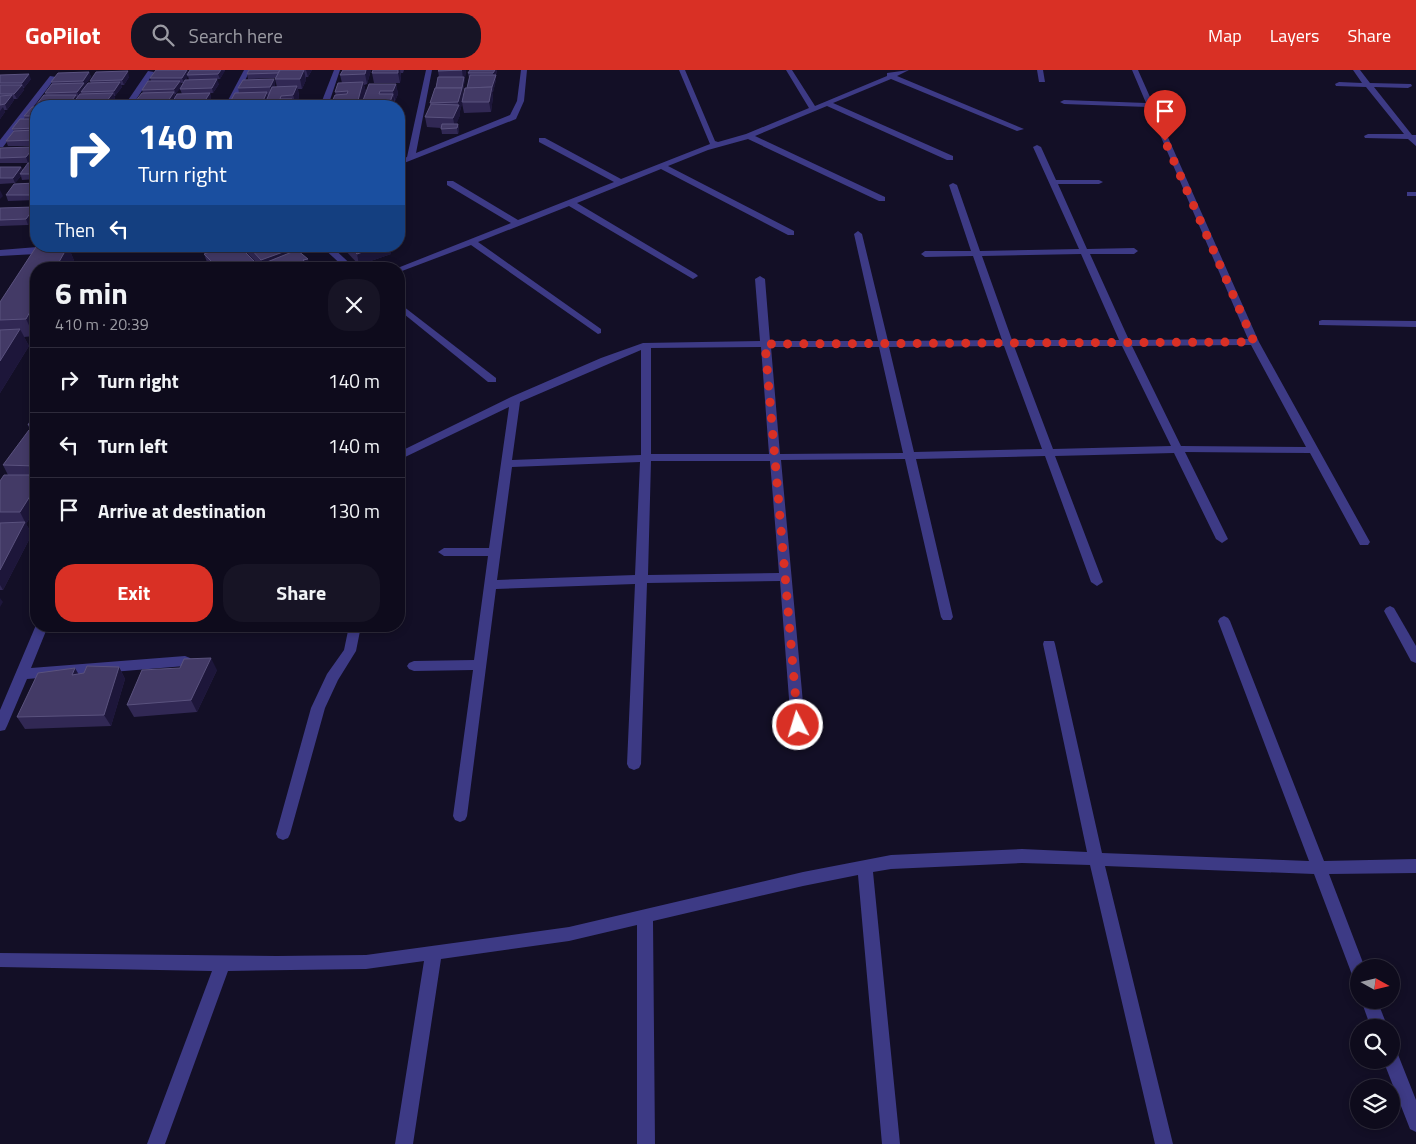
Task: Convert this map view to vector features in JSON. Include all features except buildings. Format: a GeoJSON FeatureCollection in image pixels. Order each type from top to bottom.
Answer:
{"type":"FeatureCollection","features":[{"type":"Feature","properties":{"kind":"street"},"geometry":{"type":"LineString","coordinates":[[232,100],[247,70]]}},
{"type":"Feature","properties":{"kind":"street"},"geometry":{"type":"LineString","coordinates":[[326,100],[337,70]]}},
{"type":"Feature","properties":{"kind":"street"},"geometry":{"type":"LineString","coordinates":[[412,158],[429,70]]}},
{"type":"Feature","properties":{"kind":"street"},"geometry":{"type":"LineString","coordinates":[[405,161],[513,117],[519,111],[524,70]]}},
{"type":"Feature","properties":{"kind":"street"},"geometry":{"type":"LineString","coordinates":[[682,70],[712,142],[716,144]]}},
{"type":"Feature","properties":{"kind":"street"},"geometry":{"type":"LineString","coordinates":[[789,70],[813,109]]}},
{"type":"Feature","properties":{"kind":"street"},"geometry":{"type":"LineString","coordinates":[[405,267],[472,242],[716,144],[749,136],[813,109],[888,73],[906,70]]}},
{"type":"Feature","properties":{"kind":"street"},"geometry":{"type":"LineString","coordinates":[[1040,70],[1042,80]]}},
{"type":"Feature","properties":{"kind":"street"},"geometry":{"type":"LineString","coordinates":[[1135,70],[1254,342],[1364,542]]}},
{"type":"Feature","properties":{"kind":"street"},"geometry":{"type":"LineString","coordinates":[[1356,70],[1413,137],[1416,144]]}},
{"type":"Feature","properties":{"kind":"street"},"geometry":{"type":"LineString","coordinates":[[132,100],[150,72]]}},
{"type":"Feature","properties":{"kind":"street"},"geometry":{"type":"LineString","coordinates":[[888,73],[1020,129]]}},
{"type":"Feature","properties":{"kind":"street"},"geometry":{"type":"LineString","coordinates":[[34,100],[52,77]]}},
{"type":"Feature","properties":{"kind":"street"},"geometry":{"type":"LineString","coordinates":[[1340,84],[1408,86]]}},
{"type":"Feature","properties":{"kind":"street"},"geometry":{"type":"LineString","coordinates":[[1064,102],[1149,105]]}},
{"type":"Feature","properties":{"kind":"street"},"geometry":{"type":"LineString","coordinates":[[826,103],[950,158]]}},
{"type":"Feature","properties":{"kind":"street"},"geometry":{"type":"LineString","coordinates":[[0,145],[30,106]]}},
{"type":"Feature","properties":{"kind":"street"},"geometry":{"type":"LineString","coordinates":[[749,136],[882,199]]}},
{"type":"Feature","properties":{"kind":"street"},"geometry":{"type":"LineString","coordinates":[[1368,136],[1413,137]]}},
{"type":"Feature","properties":{"kind":"street"},"geometry":{"type":"LineString","coordinates":[[542,140],[621,182]]}},
{"type":"Feature","properties":{"kind":"street"},"geometry":{"type":"LineString","coordinates":[[1037,147],[1125,342],[1222,539]]}},
{"type":"Feature","properties":{"kind":"street"},"geometry":{"type":"LineString","coordinates":[[662,166],[791,233]]}},
{"type":"Feature","properties":{"kind":"street"},"geometry":{"type":"LineString","coordinates":[[1053,182],[1099,182]]}},
{"type":"Feature","properties":{"kind":"street"},"geometry":{"type":"LineString","coordinates":[[450,183],[516,224]]}},
{"type":"Feature","properties":{"kind":"street"},"geometry":{"type":"LineString","coordinates":[[953,185],[1008,343],[1097,582]]}},
{"type":"Feature","properties":{"kind":"street"},"geometry":{"type":"LineString","coordinates":[[570,203],[693,276]]}},
{"type":"Feature","properties":{"kind":"street"},"geometry":{"type":"LineString","coordinates":[[858,234],[947,617]]}},
{"type":"Feature","properties":{"kind":"street"},"geometry":{"type":"LineString","coordinates":[[472,242],[598,331]]}},
{"type":"Feature","properties":{"kind":"street"},"geometry":{"type":"LineString","coordinates":[[925,254],[1134,251]]}},
{"type":"Feature","properties":{"kind":"street"},"geometry":{"type":"LineString","coordinates":[[0,253],[35,252]]}},
{"type":"Feature","properties":{"kind":"street"},"geometry":{"type":"LineString","coordinates":[[332,252],[344,262]]}},
{"type":"Feature","properties":{"kind":"street"},"geometry":{"type":"LineString","coordinates":[[760,279],[798,725]]}},
{"type":"Feature","properties":{"kind":"street"},"geometry":{"type":"LineString","coordinates":[[405,311],[492,380]]}},
{"type":"Feature","properties":{"kind":"street"},"geometry":{"type":"LineString","coordinates":[[1322,323],[1416,324]]}},
{"type":"Feature","properties":{"kind":"street"},"geometry":{"type":"LineString","coordinates":[[405,453],[515,399],[612,356],[646,345],[1254,342]]}},
{"type":"Feature","properties":{"kind":"street"},"geometry":{"type":"LineString","coordinates":[[634,764],[646,458],[646,345]]}},
{"type":"Feature","properties":{"kind":"street"},"geometry":{"type":"LineString","coordinates":[[460,816],[515,399]]}},
{"type":"Feature","properties":{"kind":"street"},"geometry":{"type":"LineString","coordinates":[[506,464],[646,458],[909,456],[1178,448],[1313,450]]}},
{"type":"Feature","properties":{"kind":"street"},"geometry":{"type":"LineString","coordinates":[[444,552],[495,552]]}},
{"type":"Feature","properties":{"kind":"street"},"geometry":{"type":"LineString","coordinates":[[490,585],[641,579],[785,577]]}},
{"type":"Feature","properties":{"kind":"street"},"geometry":{"type":"LineString","coordinates":[[1390,611],[1416,658]]}},
{"type":"Feature","properties":{"kind":"street"},"geometry":{"type":"LineString","coordinates":[[1224,621],[1354,959]]}},
{"type":"Feature","properties":{"kind":"street"},"geometry":{"type":"LineString","coordinates":[[0,726],[40,632]]}},
{"type":"Feature","properties":{"kind":"street"},"geometry":{"type":"LineString","coordinates":[[283,834],[318,708],[332,678],[350,650],[354,632]]}},
{"type":"Feature","properties":{"kind":"street"},"geometry":{"type":"LineString","coordinates":[[1049,644],[1096,860],[1164,1144]]}},
{"type":"Feature","properties":{"kind":"street"},"geometry":{"type":"LineString","coordinates":[[22,674],[185,661]]}},
{"type":"Feature","properties":{"kind":"street"},"geometry":{"type":"LineString","coordinates":[[414,666],[480,665]]}},
{"type":"Feature","properties":{"kind":"street"},"geometry":{"type":"LineString","coordinates":[[2,964],[366,962],[569,934],[803,879],[891,862],[1022,856],[1319,868],[1416,866]]}},
{"type":"Feature","properties":{"kind":"street"},"geometry":{"type":"LineString","coordinates":[[865,868],[892,1144]]}},
{"type":"Feature","properties":{"kind":"street"},"geometry":{"type":"LineString","coordinates":[[645,916],[646,1144]]}},
{"type":"Feature","properties":{"kind":"street"},"geometry":{"type":"LineString","coordinates":[[404,1144],[434,952]]}},
{"type":"Feature","properties":{"kind":"street"},"geometry":{"type":"LineString","coordinates":[[156,1144],[223,963]]}},
{"type":"Feature","properties":{"kind":"street"},"geometry":{"type":"LineString","coordinates":[[1395,1069],[1416,1123]]}},
{"type":"Feature","properties":{"kind":"route"},"geometry":{"type":"LineString","coordinates":[[798,725],[765,344],[1254,342],[1165,141]]}}]}
